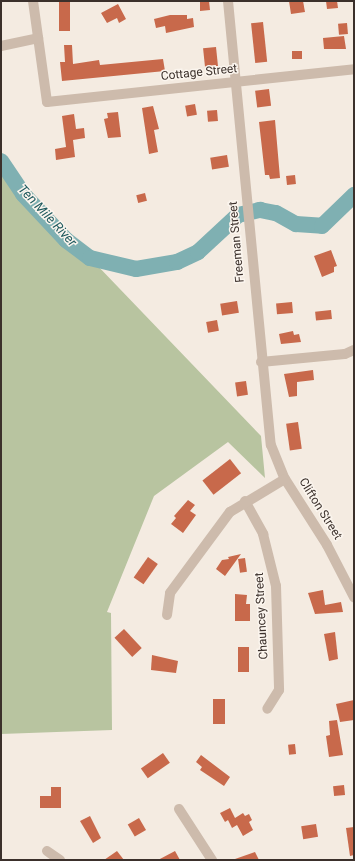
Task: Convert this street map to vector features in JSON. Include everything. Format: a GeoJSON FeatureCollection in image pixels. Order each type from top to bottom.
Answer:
{"type":"FeatureCollection","features":[{"type":"Feature","properties":{"kind":"street"},"geometry":{"type":"LineString","coordinates":[[1,46],[38,38],[33,1]]}},
{"type":"Feature","properties":{"kind":"street","name":"Freeman Street"},"geometry":{"type":"LineString","coordinates":[[228,1],[249,217],[261,362],[271,445],[285,479]]}},
{"type":"Feature","properties":{"kind":"street","name":"Cottage Street"},"geometry":{"type":"LineString","coordinates":[[38,38],[47,102],[236,83],[354,69]]}},
{"type":"Feature","properties":{"kind":"street"},"geometry":{"type":"LineString","coordinates":[[261,362],[345,354],[354,350]]}},
{"type":"Feature","properties":{"kind":"street"},"geometry":{"type":"LineString","coordinates":[[167,615],[170,593],[230,512],[245,501],[285,479]]}},
{"type":"Feature","properties":{"kind":"street","name":"Clifton Street"},"geometry":{"type":"LineString","coordinates":[[285,479],[327,545],[354,597]]}},
{"type":"Feature","properties":{"kind":"street","name":"Chauncey Street"},"geometry":{"type":"LineString","coordinates":[[245,501],[263,534],[276,586],[279,690],[267,708]]}},
{"type":"Feature","properties":{"kind":"street"},"geometry":{"type":"LineString","coordinates":[[179,808],[212,860]]}},
{"type":"Feature","properties":{"kind":"street"},"geometry":{"type":"LineString","coordinates":[[47,851],[60,860]]}},
{"type":"Feature","properties":{"kind":"green space"},"geometry":{"type":"Polygon","coordinates":[[[1,156],[71,238],[261,436],[265,478],[228,442],[154,496],[107,612],[111,613],[112,730],[1,734],[1,156]]]}},
{"type":"Feature","properties":{"kind":"building"},"geometry":{"type":"Polygon","coordinates":[[[59,1],[70,1],[70,31],[59,31],[59,1]]]}},
{"type":"Feature","properties":{"kind":"building"},"geometry":{"type":"Polygon","coordinates":[[[200,1],[209,1],[210,10],[200,11],[200,1]]]}},
{"type":"Feature","properties":{"kind":"building"},"geometry":{"type":"Polygon","coordinates":[[[289,1],[303,1],[305,12],[291,14],[289,1]]]}},
{"type":"Feature","properties":{"kind":"building"},"geometry":{"type":"Polygon","coordinates":[[[326,1],[337,1],[338,8],[327,9],[326,1]]]}},
{"type":"Feature","properties":{"kind":"building"},"geometry":{"type":"Polygon","coordinates":[[[118,4],[126,19],[119,23],[117,18],[107,23],[101,13],[118,4]]]}},
{"type":"Feature","properties":{"kind":"building"},"geometry":{"type":"Polygon","coordinates":[[[170,15],[187,15],[187,19],[193,18],[194,27],[166,33],[165,26],[156,28],[154,19],[170,15]]]}},
{"type":"Feature","properties":{"kind":"building"},"geometry":{"type":"Polygon","coordinates":[[[263,22],[267,62],[255,63],[251,23],[263,22]]]}},
{"type":"Feature","properties":{"kind":"building"},"geometry":{"type":"Polygon","coordinates":[[[347,23],[348,34],[339,35],[338,24],[347,23]]]}},
{"type":"Feature","properties":{"kind":"building"},"geometry":{"type":"Polygon","coordinates":[[[344,36],[346,49],[324,49],[323,38],[344,36]]]}},
{"type":"Feature","properties":{"kind":"building"},"geometry":{"type":"Polygon","coordinates":[[[64,45],[72,45],[73,64],[99,60],[100,65],[163,59],[165,71],[62,81],[60,62],[65,62],[64,45]]]}},
{"type":"Feature","properties":{"kind":"building"},"geometry":{"type":"Polygon","coordinates":[[[216,47],[218,66],[205,67],[203,48],[216,47]]]}},
{"type":"Feature","properties":{"kind":"building"},"geometry":{"type":"Polygon","coordinates":[[[292,51],[302,51],[302,59],[292,59],[292,51]]]}},
{"type":"Feature","properties":{"kind":"building"},"geometry":{"type":"Polygon","coordinates":[[[269,89],[271,106],[257,108],[255,91],[269,89]]]}},
{"type":"Feature","properties":{"kind":"building"},"geometry":{"type":"Polygon","coordinates":[[[195,104],[197,115],[187,117],[185,106],[195,104]]]}},
{"type":"Feature","properties":{"kind":"building"},"geometry":{"type":"Polygon","coordinates":[[[153,106],[159,129],[154,130],[158,152],[149,154],[142,108],[153,106]]]}},
{"type":"Feature","properties":{"kind":"building"},"geometry":{"type":"Polygon","coordinates":[[[217,110],[218,121],[208,122],[207,111],[217,110]]]}},
{"type":"Feature","properties":{"kind":"building"},"geometry":{"type":"Polygon","coordinates":[[[118,112],[121,137],[108,138],[104,119],[108,118],[107,113],[118,112]]]}},
{"type":"Feature","properties":{"kind":"building"},"geometry":{"type":"Polygon","coordinates":[[[74,114],[76,129],[84,128],[85,138],[73,140],[75,157],[56,160],[55,149],[66,147],[62,116],[74,114]]]}},
{"type":"Feature","properties":{"kind":"building"},"geometry":{"type":"Polygon","coordinates":[[[275,120],[280,178],[270,179],[269,175],[265,175],[259,122],[275,120]]]}},
{"type":"Feature","properties":{"kind":"building"},"geometry":{"type":"Polygon","coordinates":[[[227,155],[229,167],[212,170],[210,158],[227,155]]]}},
{"type":"Feature","properties":{"kind":"building"},"geometry":{"type":"Polygon","coordinates":[[[295,175],[296,184],[287,185],[286,176],[295,175]]]}},
{"type":"Feature","properties":{"kind":"building"},"geometry":{"type":"Polygon","coordinates":[[[145,193],[147,201],[138,203],[136,195],[145,193]]]}},
{"type":"Feature","properties":{"kind":"building"},"geometry":{"type":"Polygon","coordinates":[[[331,250],[337,266],[334,267],[334,272],[322,277],[314,256],[331,250]]]}},
{"type":"Feature","properties":{"kind":"building"},"geometry":{"type":"Polygon","coordinates":[[[237,301],[239,313],[222,316],[220,304],[237,301]]]}},
{"type":"Feature","properties":{"kind":"building"},"geometry":{"type":"Polygon","coordinates":[[[292,302],[293,313],[277,314],[276,303],[292,302]]]}},
{"type":"Feature","properties":{"kind":"building"},"geometry":{"type":"Polygon","coordinates":[[[331,310],[332,319],[316,321],[315,312],[331,310]]]}},
{"type":"Feature","properties":{"kind":"building"},"geometry":{"type":"Polygon","coordinates":[[[217,320],[219,331],[208,333],[206,322],[217,320]]]}},
{"type":"Feature","properties":{"kind":"building"},"geometry":{"type":"Polygon","coordinates":[[[293,331],[294,335],[299,334],[301,342],[281,344],[279,334],[293,331]]]}},
{"type":"Feature","properties":{"kind":"building"},"geometry":{"type":"Polygon","coordinates":[[[313,370],[314,380],[297,382],[297,396],[289,397],[284,374],[313,370]]]}},
{"type":"Feature","properties":{"kind":"building"},"geometry":{"type":"Polygon","coordinates":[[[246,381],[248,395],[237,396],[235,383],[246,381]]]}},
{"type":"Feature","properties":{"kind":"building"},"geometry":{"type":"Polygon","coordinates":[[[298,422],[302,449],[290,450],[286,424],[298,422]]]}},
{"type":"Feature","properties":{"kind":"building"},"geometry":{"type":"Polygon","coordinates":[[[230,459],[241,473],[214,495],[202,481],[230,459]]]}},
{"type":"Feature","properties":{"kind":"building"},"geometry":{"type":"Polygon","coordinates":[[[188,500],[195,505],[190,511],[196,515],[183,533],[171,524],[176,518],[174,516],[188,500]]]}},
{"type":"Feature","properties":{"kind":"building"},"geometry":{"type":"Polygon","coordinates":[[[241,554],[225,576],[216,569],[222,560],[241,554]]]}},
{"type":"Feature","properties":{"kind":"building"},"geometry":{"type":"Polygon","coordinates":[[[148,557],[158,564],[143,584],[134,577],[148,557]]]}},
{"type":"Feature","properties":{"kind":"building"},"geometry":{"type":"Polygon","coordinates":[[[245,558],[247,572],[240,573],[238,559],[245,558]]]}},
{"type":"Feature","properties":{"kind":"building"},"geometry":{"type":"Polygon","coordinates":[[[323,590],[325,605],[341,602],[343,612],[315,614],[308,593],[323,590]]]}},
{"type":"Feature","properties":{"kind":"building"},"geometry":{"type":"Polygon","coordinates":[[[235,594],[247,595],[246,604],[250,604],[250,621],[235,621],[235,594]]]}},
{"type":"Feature","properties":{"kind":"building"},"geometry":{"type":"Polygon","coordinates":[[[124,629],[142,648],[132,657],[114,638],[124,629]]]}},
{"type":"Feature","properties":{"kind":"building"},"geometry":{"type":"Polygon","coordinates":[[[335,632],[338,659],[329,661],[324,634],[335,632]]]}},
{"type":"Feature","properties":{"kind":"building"},"geometry":{"type":"Polygon","coordinates":[[[238,647],[249,647],[249,672],[238,672],[238,647]]]}},
{"type":"Feature","properties":{"kind":"building"},"geometry":{"type":"Polygon","coordinates":[[[152,655],[178,661],[176,673],[151,670],[152,655]]]}},
{"type":"Feature","properties":{"kind":"building"},"geometry":{"type":"Polygon","coordinates":[[[213,699],[225,699],[225,724],[213,724],[213,699]]]}},
{"type":"Feature","properties":{"kind":"building"},"geometry":{"type":"Polygon","coordinates":[[[354,700],[354,720],[340,722],[336,704],[354,700]]]}},
{"type":"Feature","properties":{"kind":"building"},"geometry":{"type":"Polygon","coordinates":[[[337,720],[343,755],[329,757],[326,736],[330,735],[329,721],[337,720]]]}},
{"type":"Feature","properties":{"kind":"building"},"geometry":{"type":"Polygon","coordinates":[[[295,744],[296,754],[289,755],[288,745],[295,744]]]}},
{"type":"Feature","properties":{"kind":"building"},"geometry":{"type":"Polygon","coordinates":[[[163,753],[170,763],[148,778],[141,768],[163,753]]]}},
{"type":"Feature","properties":{"kind":"building"},"geometry":{"type":"Polygon","coordinates":[[[201,755],[230,777],[224,786],[200,770],[202,767],[196,762],[201,755]]]}},
{"type":"Feature","properties":{"kind":"building"},"geometry":{"type":"Polygon","coordinates":[[[344,785],[345,795],[334,796],[333,786],[344,785]]]}},
{"type":"Feature","properties":{"kind":"building"},"geometry":{"type":"Polygon","coordinates":[[[51,787],[61,787],[61,808],[40,808],[40,796],[51,796],[51,787]]]}},
{"type":"Feature","properties":{"kind":"building"},"geometry":{"type":"Polygon","coordinates":[[[230,808],[235,818],[243,813],[245,816],[249,814],[252,820],[249,822],[253,830],[243,836],[237,825],[232,828],[228,820],[225,822],[220,813],[230,808]]]}},
{"type":"Feature","properties":{"kind":"building"},"geometry":{"type":"Polygon","coordinates":[[[90,816],[101,838],[93,843],[80,821],[90,816]]]}},
{"type":"Feature","properties":{"kind":"building"},"geometry":{"type":"Polygon","coordinates":[[[139,818],[146,830],[135,837],[128,824],[139,818]]]}},
{"type":"Feature","properties":{"kind":"building"},"geometry":{"type":"Polygon","coordinates":[[[316,824],[318,837],[303,839],[301,826],[316,824]]]}},
{"type":"Feature","properties":{"kind":"building"},"geometry":{"type":"Polygon","coordinates":[[[354,827],[354,855],[350,856],[346,828],[354,827]]]}},
{"type":"Feature","properties":{"kind":"building"},"geometry":{"type":"Polygon","coordinates":[[[117,851],[124,860],[104,860],[117,851]]]}},
{"type":"Feature","properties":{"kind":"building"},"geometry":{"type":"Polygon","coordinates":[[[175,851],[180,860],[158,860],[175,851]]]}},
{"type":"Feature","properties":{"kind":"building"},"geometry":{"type":"Polygon","coordinates":[[[255,852],[259,860],[235,860],[235,859],[255,852]]]}},
{"type":"Feature","properties":{"kind":"waterway","name":"Ten Mile River"},"geometry":{"type":"LineString","coordinates":[[1,161],[23,194],[66,240],[90,258],[136,269],[177,262],[198,252],[238,215],[260,210],[276,213],[296,224],[322,226],[354,195]]}}]}
